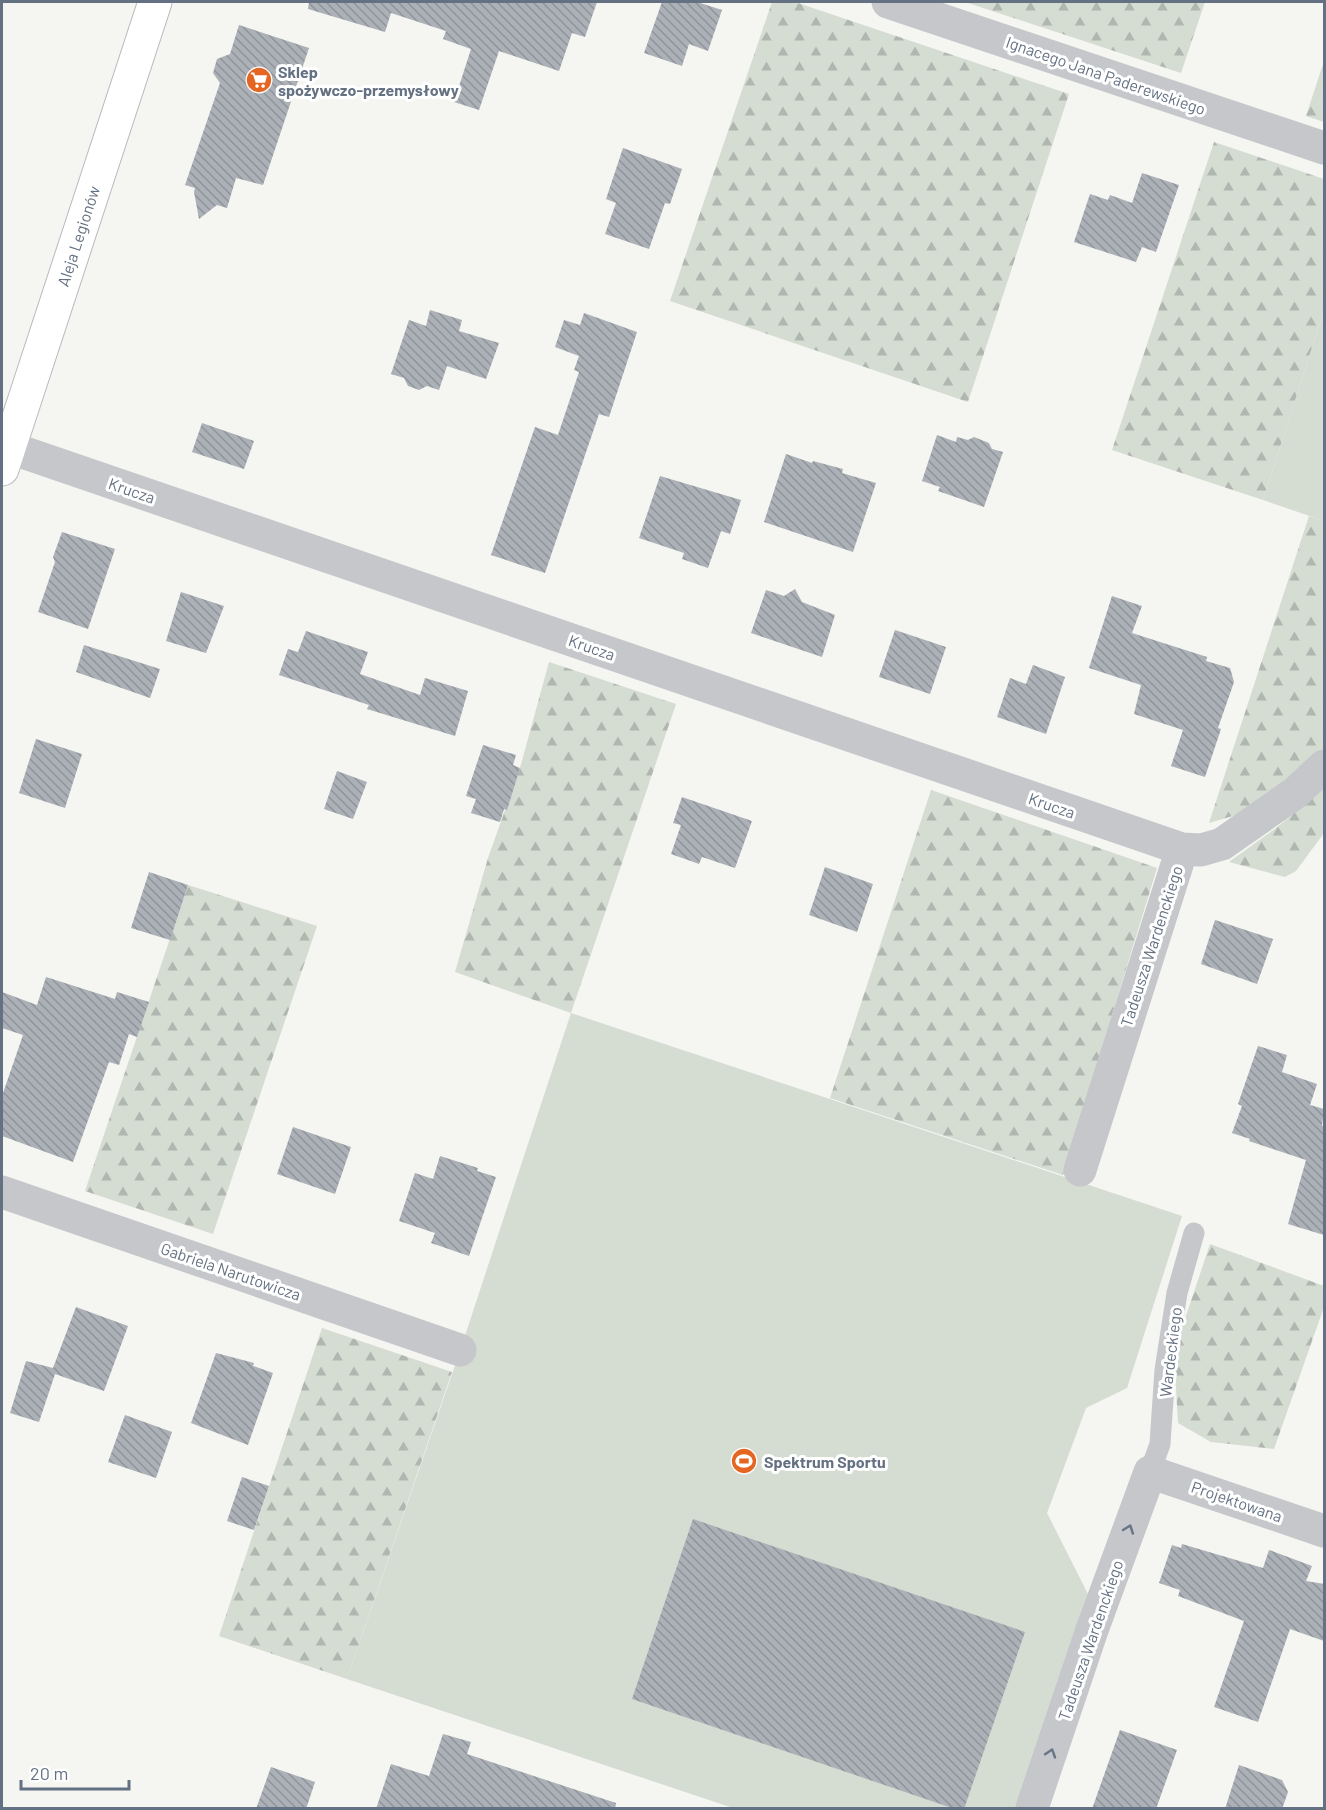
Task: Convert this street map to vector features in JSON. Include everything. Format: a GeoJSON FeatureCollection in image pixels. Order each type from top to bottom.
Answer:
{"type":"FeatureCollection","features":[{"type":"Feature","properties":{"kind":"street","name":"Aleja Legionów"},"geometry":{"type":"LineString","coordinates":[[4,454],[155,2]]}},
{"type":"Feature","properties":{"kind":"street","name":"Ignacego Jana Paderewskiego"},"geometry":{"type":"LineString","coordinates":[[888,2],[1324,148]]}},
{"type":"Feature","properties":{"kind":"street","name":"Krucza"},"geometry":{"type":"LineString","coordinates":[[4,454],[1182,849]]}},
{"type":"Feature","properties":{"kind":"street","name":"Tadeusza Wardenckiego"},"geometry":{"type":"LineString","coordinates":[[1080,1170],[1182,849],[1201,850],[1222,844],[1295,793],[1324,766]]}},
{"type":"Feature","properties":{"kind":"street","name":"Gabriela Narutowicza"},"geometry":{"type":"LineString","coordinates":[[2,1191],[460,1350]]}},
{"type":"Feature","properties":{"kind":"street","name":"Tadeusza Wardenckiego"},"geometry":{"type":"LineString","coordinates":[[1032,1809],[1092,1630],[1150,1472]]}},
{"type":"Feature","properties":{"kind":"street","name":"Projektowana"},"geometry":{"type":"LineString","coordinates":[[1150,1472],[1324,1531]]}},
{"type":"Feature","properties":{"kind":"lane","name":"Wardeckiego"},"geometry":{"type":"LineString","coordinates":[[1150,1472],[1160,1444],[1165,1370],[1177,1293],[1194,1233]]}},
{"type":"Feature","properties":{"kind":"green space"},"geometry":{"type":"Polygon","coordinates":[[[772,2],[795,2],[1069,94],[968,402],[670,301],[772,2]]]}},
{"type":"Feature","properties":{"kind":"green space"},"geometry":{"type":"Polygon","coordinates":[[[965,2],[1205,2],[1181,73],[965,2]]]}},
{"type":"Feature","properties":{"kind":"green space"},"geometry":{"type":"Polygon","coordinates":[[[1324,61],[1324,122],[1306,116],[1324,61]]]}},
{"type":"Feature","properties":{"kind":"green space"},"geometry":{"type":"Polygon","coordinates":[[[1214,142],[1324,179],[1324,310],[1263,500],[1112,450],[1214,142]]]}},
{"type":"Feature","properties":{"kind":"green space"},"geometry":{"type":"Polygon","coordinates":[[[1324,310],[1324,521],[1263,500],[1324,310]]]}},
{"type":"Feature","properties":{"kind":"green space"},"geometry":{"type":"Polygon","coordinates":[[[1309,516],[1324,521],[1324,754],[1243,813],[1209,823],[1309,516]]]}},
{"type":"Feature","properties":{"kind":"green space"},"geometry":{"type":"Polygon","coordinates":[[[549,662],[676,704],[571,1013],[455,972],[488,858],[520,768],[549,662]]]}},
{"type":"Feature","properties":{"kind":"green space"},"geometry":{"type":"Polygon","coordinates":[[[1324,789],[1324,833],[1296,871],[1285,877],[1229,862],[1276,828],[1324,789]]]}},
{"type":"Feature","properties":{"kind":"green space"},"geometry":{"type":"Polygon","coordinates":[[[931,790],[1157,868],[1063,1175],[830,1098],[931,790]]]}},
{"type":"Feature","properties":{"kind":"green space"},"geometry":{"type":"Polygon","coordinates":[[[188,885],[317,926],[213,1234],[85,1191],[188,885]]]}},
{"type":"Feature","properties":{"kind":"green space","name":"Spektrum Sportu"},"geometry":{"type":"Polygon","coordinates":[[[571,1013],[1182,1216],[1127,1388],[1086,1408],[1047,1513],[1090,1598],[1018,1808],[733,1808],[347,1679],[460,1351],[571,1013]]]}},
{"type":"Feature","properties":{"kind":"green space"},"geometry":{"type":"Polygon","coordinates":[[[1210,1244],[1324,1286],[1324,1307],[1274,1449],[1211,1442],[1178,1423],[1174,1352],[1210,1244]]]}},
{"type":"Feature","properties":{"kind":"green space"},"geometry":{"type":"Polygon","coordinates":[[[322,1328],[452,1372],[347,1679],[219,1636],[322,1328]]]}},
{"type":"Feature","properties":{"kind":"building"},"geometry":{"type":"Polygon","coordinates":[[[309,2],[597,2],[585,37],[572,33],[559,71],[499,51],[479,110],[454,102],[471,49],[443,39],[446,31],[391,13],[385,32],[308,9],[309,2]]]}},
{"type":"Feature","properties":{"kind":"building"},"geometry":{"type":"Polygon","coordinates":[[[662,2],[697,2],[722,10],[708,51],[689,44],[682,66],[644,53],[662,2]]]}},
{"type":"Feature","properties":{"kind":"building"},"geometry":{"type":"Polygon","coordinates":[[[239,25],[309,48],[263,185],[236,178],[227,208],[217,205],[199,219],[195,188],[185,185],[220,83],[213,73],[217,59],[230,54],[239,25]]]}},
{"type":"Feature","properties":{"kind":"building"},"geometry":{"type":"Polygon","coordinates":[[[623,148],[682,169],[670,204],[665,203],[649,249],[605,234],[616,203],[606,199],[623,148]]]}},
{"type":"Feature","properties":{"kind":"building"},"geometry":{"type":"Polygon","coordinates":[[[1142,173],[1179,185],[1156,252],[1142,247],[1136,262],[1074,242],[1090,194],[1108,200],[1110,195],[1132,203],[1142,173]]]}},
{"type":"Feature","properties":{"kind":"building"},"geometry":{"type":"Polygon","coordinates":[[[430,310],[462,320],[459,331],[499,343],[486,379],[447,366],[439,390],[427,386],[419,390],[408,386],[404,378],[391,374],[409,320],[426,326],[430,310]]]}},
{"type":"Feature","properties":{"kind":"building"},"geometry":{"type":"Polygon","coordinates":[[[584,313],[637,332],[609,417],[599,414],[545,573],[491,555],[535,427],[558,435],[579,372],[574,370],[579,356],[555,347],[564,320],[580,325],[584,313]]]}},
{"type":"Feature","properties":{"kind":"building"},"geometry":{"type":"Polygon","coordinates":[[[202,423],[254,441],[244,469],[192,452],[202,423]]]}},
{"type":"Feature","properties":{"kind":"building"},"geometry":{"type":"Polygon","coordinates":[[[937,435],[956,442],[957,437],[968,440],[974,437],[989,443],[992,449],[1003,452],[984,507],[938,491],[940,487],[922,481],[937,435]]]}},
{"type":"Feature","properties":{"kind":"building"},"geometry":{"type":"Polygon","coordinates":[[[786,454],[812,463],[813,461],[843,469],[842,473],[876,483],[853,552],[764,522],[786,454]]]}},
{"type":"Feature","properties":{"kind":"building"},"geometry":{"type":"Polygon","coordinates":[[[660,476],[741,500],[730,534],[721,531],[708,568],[682,559],[684,553],[639,538],[660,476]]]}},
{"type":"Feature","properties":{"kind":"building"},"geometry":{"type":"Polygon","coordinates":[[[62,532],[115,549],[88,629],[38,612],[55,562],[53,557],[62,532]]]}},
{"type":"Feature","properties":{"kind":"building"},"geometry":{"type":"Polygon","coordinates":[[[795,589],[802,602],[835,615],[822,657],[751,633],[766,590],[784,596],[795,589]]]}},
{"type":"Feature","properties":{"kind":"building"},"geometry":{"type":"Polygon","coordinates":[[[181,592],[224,606],[206,653],[166,641],[181,592]]]}},
{"type":"Feature","properties":{"kind":"building"},"geometry":{"type":"Polygon","coordinates":[[[1112,596],[1142,606],[1132,633],[1207,657],[1206,661],[1230,668],[1234,682],[1218,728],[1221,729],[1205,777],[1171,766],[1183,730],[1134,714],[1141,685],[1089,668],[1112,596]]]}},
{"type":"Feature","properties":{"kind":"building"},"geometry":{"type":"Polygon","coordinates":[[[895,630],[946,647],[930,694],[879,677],[895,630]]]}},
{"type":"Feature","properties":{"kind":"building"},"geometry":{"type":"Polygon","coordinates":[[[306,631],[368,652],[360,674],[420,695],[425,678],[468,691],[455,736],[367,709],[369,705],[279,675],[288,649],[298,652],[306,631]]]}},
{"type":"Feature","properties":{"kind":"building"},"geometry":{"type":"Polygon","coordinates":[[[84,645],[160,669],[150,698],[76,672],[84,645]]]}},
{"type":"Feature","properties":{"kind":"building"},"geometry":{"type":"Polygon","coordinates":[[[1033,665],[1065,677],[1046,734],[997,717],[1010,678],[1026,684],[1033,665]]]}},
{"type":"Feature","properties":{"kind":"building"},"geometry":{"type":"Polygon","coordinates":[[[36,739],[82,754],[65,808],[19,793],[36,739]]]}},
{"type":"Feature","properties":{"kind":"building"},"geometry":{"type":"Polygon","coordinates":[[[483,745],[516,755],[513,765],[520,768],[507,810],[504,809],[500,822],[471,813],[476,799],[466,796],[483,745]]]}},
{"type":"Feature","properties":{"kind":"building"},"geometry":{"type":"Polygon","coordinates":[[[337,771],[367,782],[353,819],[324,809],[337,771]]]}},
{"type":"Feature","properties":{"kind":"building"},"geometry":{"type":"Polygon","coordinates":[[[682,797],[752,821],[735,868],[702,857],[699,864],[671,854],[681,825],[673,823],[682,797]]]}},
{"type":"Feature","properties":{"kind":"building"},"geometry":{"type":"Polygon","coordinates":[[[825,867],[873,884],[857,932],[809,915],[825,867]]]}},
{"type":"Feature","properties":{"kind":"building"},"geometry":{"type":"Polygon","coordinates":[[[149,872],[188,885],[170,940],[131,928],[149,872]]]}},
{"type":"Feature","properties":{"kind":"building"},"geometry":{"type":"Polygon","coordinates":[[[1215,920],[1273,939],[1257,984],[1201,964],[1215,920]]]}},
{"type":"Feature","properties":{"kind":"building"},"geometry":{"type":"Polygon","coordinates":[[[46,977],[115,999],[117,992],[149,1002],[137,1037],[129,1034],[119,1065],[109,1062],[73,1162],[2,1136],[2,1096],[23,1035],[2,1028],[2,992],[37,1005],[46,977]]]}},
{"type":"Feature","properties":{"kind":"building"},"geometry":{"type":"Polygon","coordinates":[[[1258,1046],[1287,1055],[1282,1072],[1317,1084],[1310,1105],[1324,1109],[1322,1126],[1324,1126],[1324,1235],[1288,1224],[1306,1160],[1232,1133],[1242,1106],[1238,1104],[1258,1046]]]}},
{"type":"Feature","properties":{"kind":"building"},"geometry":{"type":"Polygon","coordinates":[[[293,1127],[351,1147],[335,1194],[277,1174],[293,1127]]]}},
{"type":"Feature","properties":{"kind":"building"},"geometry":{"type":"Polygon","coordinates":[[[440,1156],[478,1168],[477,1171],[496,1177],[469,1256],[431,1243],[435,1233],[399,1221],[415,1173],[433,1179],[440,1156]]]}},
{"type":"Feature","properties":{"kind":"building"},"geometry":{"type":"Polygon","coordinates":[[[76,1307],[128,1326],[104,1391],[55,1374],[39,1422],[10,1413],[26,1361],[53,1368],[76,1307]]]}},
{"type":"Feature","properties":{"kind":"building"},"geometry":{"type":"Polygon","coordinates":[[[216,1353],[254,1363],[253,1366],[273,1373],[248,1445],[191,1423],[216,1353]]]}},
{"type":"Feature","properties":{"kind":"building"},"geometry":{"type":"Polygon","coordinates":[[[125,1415],[172,1432],[156,1478],[108,1462],[125,1415]]]}},
{"type":"Feature","properties":{"kind":"building"},"geometry":{"type":"Polygon","coordinates":[[[242,1477],[269,1486],[254,1530],[227,1521],[242,1477]]]}},
{"type":"Feature","properties":{"kind":"building"},"geometry":{"type":"Polygon","coordinates":[[[693,1519],[1025,1632],[964,1809],[955,1809],[632,1699],[693,1519]]]}},
{"type":"Feature","properties":{"kind":"building"},"geometry":{"type":"Polygon","coordinates":[[[1182,1544],[1263,1568],[1269,1550],[1312,1566],[1306,1581],[1324,1584],[1324,1641],[1290,1629],[1258,1722],[1214,1707],[1244,1621],[1178,1596],[1180,1590],[1159,1583],[1172,1545],[1181,1548],[1182,1544]]]}},
{"type":"Feature","properties":{"kind":"building"},"geometry":{"type":"Polygon","coordinates":[[[1120,1730],[1177,1750],[1156,1809],[1092,1809],[1120,1730]]]}},
{"type":"Feature","properties":{"kind":"building"},"geometry":{"type":"Polygon","coordinates":[[[443,1734],[471,1742],[467,1754],[616,1803],[615,1809],[376,1809],[391,1764],[429,1776],[443,1734]]]}},
{"type":"Feature","properties":{"kind":"building"},"geometry":{"type":"Polygon","coordinates":[[[1239,1765],[1282,1780],[1288,1792],[1282,1809],[1225,1809],[1239,1765]]]}},
{"type":"Feature","properties":{"kind":"building"},"geometry":{"type":"Polygon","coordinates":[[[271,1767],[315,1782],[306,1809],[256,1809],[271,1767]]]}},
{"type":"Feature","properties":{"kind":"place","name":"Sklep spożywczo-przemysłowy"},"geometry":{"type":"Point","coordinates":[259,80]}},
{"type":"Feature","properties":{"kind":"place","name":"Spektrum Sportu"},"geometry":{"type":"Point","coordinates":[744,1461]}}]}
